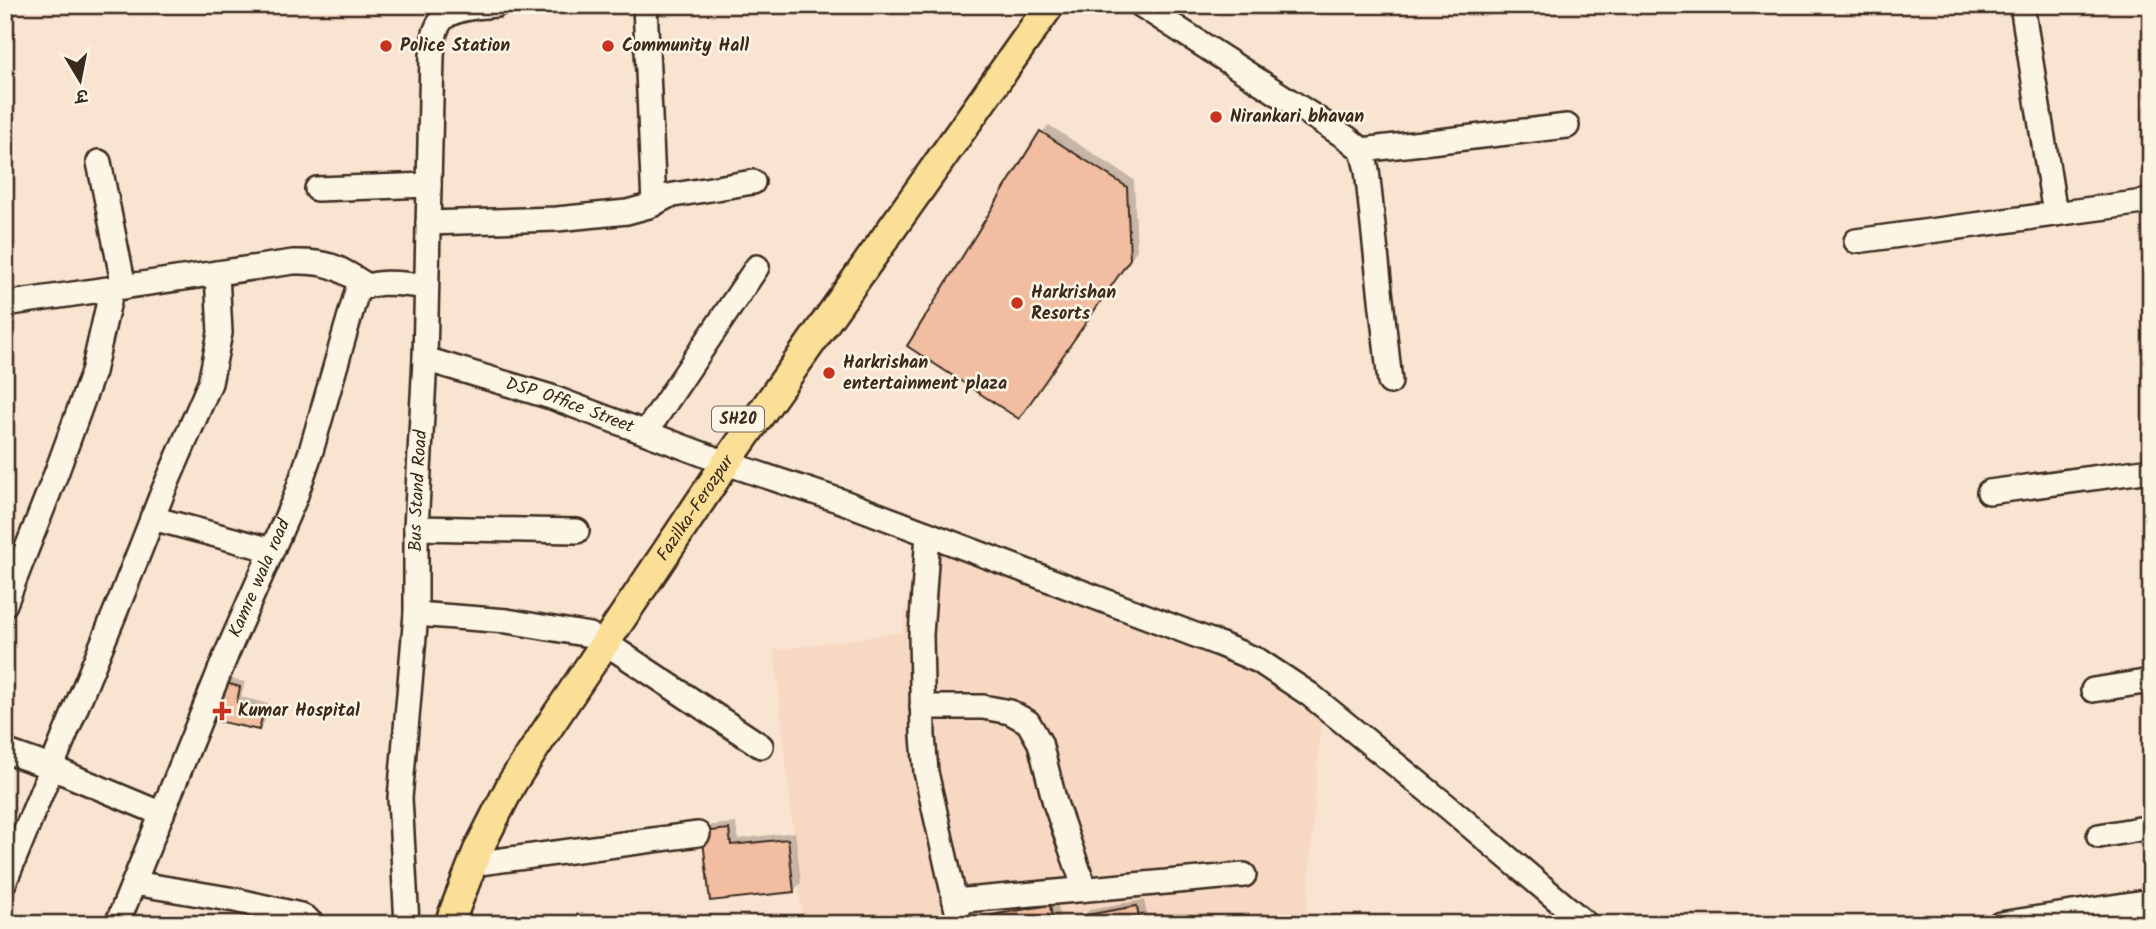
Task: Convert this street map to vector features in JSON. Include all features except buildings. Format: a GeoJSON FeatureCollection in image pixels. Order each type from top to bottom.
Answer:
{"type":"FeatureCollection","features":[{"type":"Feature","properties":{"kind":"main road","name":"Fazilka-Ferozpur"},"geometry":{"type":"LineString","coordinates":[[471,853],[499,776],[597,639],[1030,5]]}},
{"type":"Feature","properties":{"kind":"main road","name":"Fazilka-Ferozpur"},"geometry":{"type":"LineString","coordinates":[[719,459],[1050,5]]}},
{"type":"Feature","properties":{"kind":"main road","name":"SH20"},"geometry":{"type":"LineString","coordinates":[[432,924],[471,853]]}},
{"type":"Feature","properties":{"kind":"main road","name":"SH20"},"geometry":{"type":"LineString","coordinates":[[449,924],[471,853]]}},
{"type":"Feature","properties":{"kind":"street"},"geometry":{"type":"LineString","coordinates":[[436,14],[448,15],[461,10],[496,5]]}},
{"type":"Feature","properties":{"kind":"street"},"geometry":{"type":"LineString","coordinates":[[645,5],[654,204]]}},
{"type":"Feature","properties":{"kind":"street"},"geometry":{"type":"LineString","coordinates":[[1142,5],[1362,150],[1367,170],[1390,382]]}},
{"type":"Feature","properties":{"kind":"street"},"geometry":{"type":"LineString","coordinates":[[2022,5],[2055,214]]}},
{"type":"Feature","properties":{"kind":"street","name":"Bus Stand Road"},"geometry":{"type":"LineString","coordinates":[[407,924],[400,798],[416,614],[416,528],[425,359],[432,56],[436,14]]}},
{"type":"Feature","properties":{"kind":"street"},"geometry":{"type":"LineString","coordinates":[[1362,150],[1567,126]]}},
{"type":"Feature","properties":{"kind":"street"},"geometry":{"type":"LineString","coordinates":[[5,604],[93,372],[118,287],[99,162]]}},
{"type":"Feature","properties":{"kind":"street"},"geometry":{"type":"LineString","coordinates":[[428,223],[557,219],[627,212],[654,204],[668,196],[752,182]]}},
{"type":"Feature","properties":{"kind":"street"},"geometry":{"type":"LineString","coordinates":[[317,189],[429,185]]}},
{"type":"Feature","properties":{"kind":"street"},"geometry":{"type":"LineString","coordinates":[[1856,242],[2151,201]]}},
{"type":"Feature","properties":{"kind":"street"},"geometry":{"type":"LineString","coordinates":[[5,304],[293,262],[317,261],[337,267],[366,285],[379,283],[426,286]]}},
{"type":"Feature","properties":{"kind":"street"},"geometry":{"type":"LineString","coordinates":[[646,432],[757,267]]}},
{"type":"Feature","properties":{"kind":"street"},"geometry":{"type":"LineString","coordinates":[[5,881],[209,383],[220,333],[217,274]]}},
{"type":"Feature","properties":{"kind":"street","name":"Kamre wala road"},"geometry":{"type":"LineString","coordinates":[[117,924],[227,653],[295,498],[354,299],[357,291],[366,285]]}},
{"type":"Feature","properties":{"kind":"street","name":"DSP Office Street"},"geometry":{"type":"LineString","coordinates":[[425,359],[551,397],[841,501],[1259,661],[1320,703],[1586,924]]}},
{"type":"Feature","properties":{"kind":"street"},"geometry":{"type":"LineString","coordinates":[[1989,492],[2151,470]]}},
{"type":"Feature","properties":{"kind":"street"},"geometry":{"type":"LineString","coordinates":[[152,518],[272,550]]}},
{"type":"Feature","properties":{"kind":"street"},"geometry":{"type":"LineString","coordinates":[[416,528],[578,531]]}},
{"type":"Feature","properties":{"kind":"street"},"geometry":{"type":"LineString","coordinates":[[928,534],[921,635],[926,772],[960,924]]}},
{"type":"Feature","properties":{"kind":"street"},"geometry":{"type":"LineString","coordinates":[[416,614],[507,621],[597,639],[761,746]]}},
{"type":"Feature","properties":{"kind":"street"},"geometry":{"type":"LineString","coordinates":[[2093,690],[2151,681]]}},
{"type":"Feature","properties":{"kind":"street"},"geometry":{"type":"LineString","coordinates":[[922,707],[983,707],[1010,712],[1028,722],[1040,743],[1055,803],[1085,889]]}},
{"type":"Feature","properties":{"kind":"street"},"geometry":{"type":"LineString","coordinates":[[5,751],[162,814]]}},
{"type":"Feature","properties":{"kind":"street"},"geometry":{"type":"LineString","coordinates":[[2099,836],[2151,827]]}},
{"type":"Feature","properties":{"kind":"street"},"geometry":{"type":"LineString","coordinates":[[471,853],[698,834]]}},
{"type":"Feature","properties":{"kind":"street"},"geometry":{"type":"LineString","coordinates":[[955,901],[1244,875]]}},
{"type":"Feature","properties":{"kind":"street"},"geometry":{"type":"LineString","coordinates":[[134,883],[248,903],[300,915],[312,924]]}},
{"type":"Feature","properties":{"kind":"street"},"geometry":{"type":"LineString","coordinates":[[2000,924],[2151,901]]}},
{"type":"Feature","properties":{"kind":"shaded area"},"geometry":{"type":"Polygon","coordinates":[[[921,530],[1247,670],[1321,717],[1306,924],[803,924],[774,650],[902,632],[921,530]]]}},
{"type":"Feature","properties":{"kind":"place","name":"Police Station"},"geometry":{"type":"Point","coordinates":[386,46]}},
{"type":"Feature","properties":{"kind":"place","name":"Community Hall"},"geometry":{"type":"Point","coordinates":[608,46]}},
{"type":"Feature","properties":{"kind":"place","name":"Nirankari bhavan"},"geometry":{"type":"Point","coordinates":[1216,117]}},
{"type":"Feature","properties":{"kind":"place","name":"Harkrishan Resorts"},"geometry":{"type":"Point","coordinates":[1017,303]}},
{"type":"Feature","properties":{"kind":"place","name":"Harkrishan entertainment plaza"},"geometry":{"type":"Point","coordinates":[829,373]}},
{"type":"Feature","properties":{"kind":"place","name":"Kumar Hospital"},"geometry":{"type":"Point","coordinates":[222,711]}}]}
